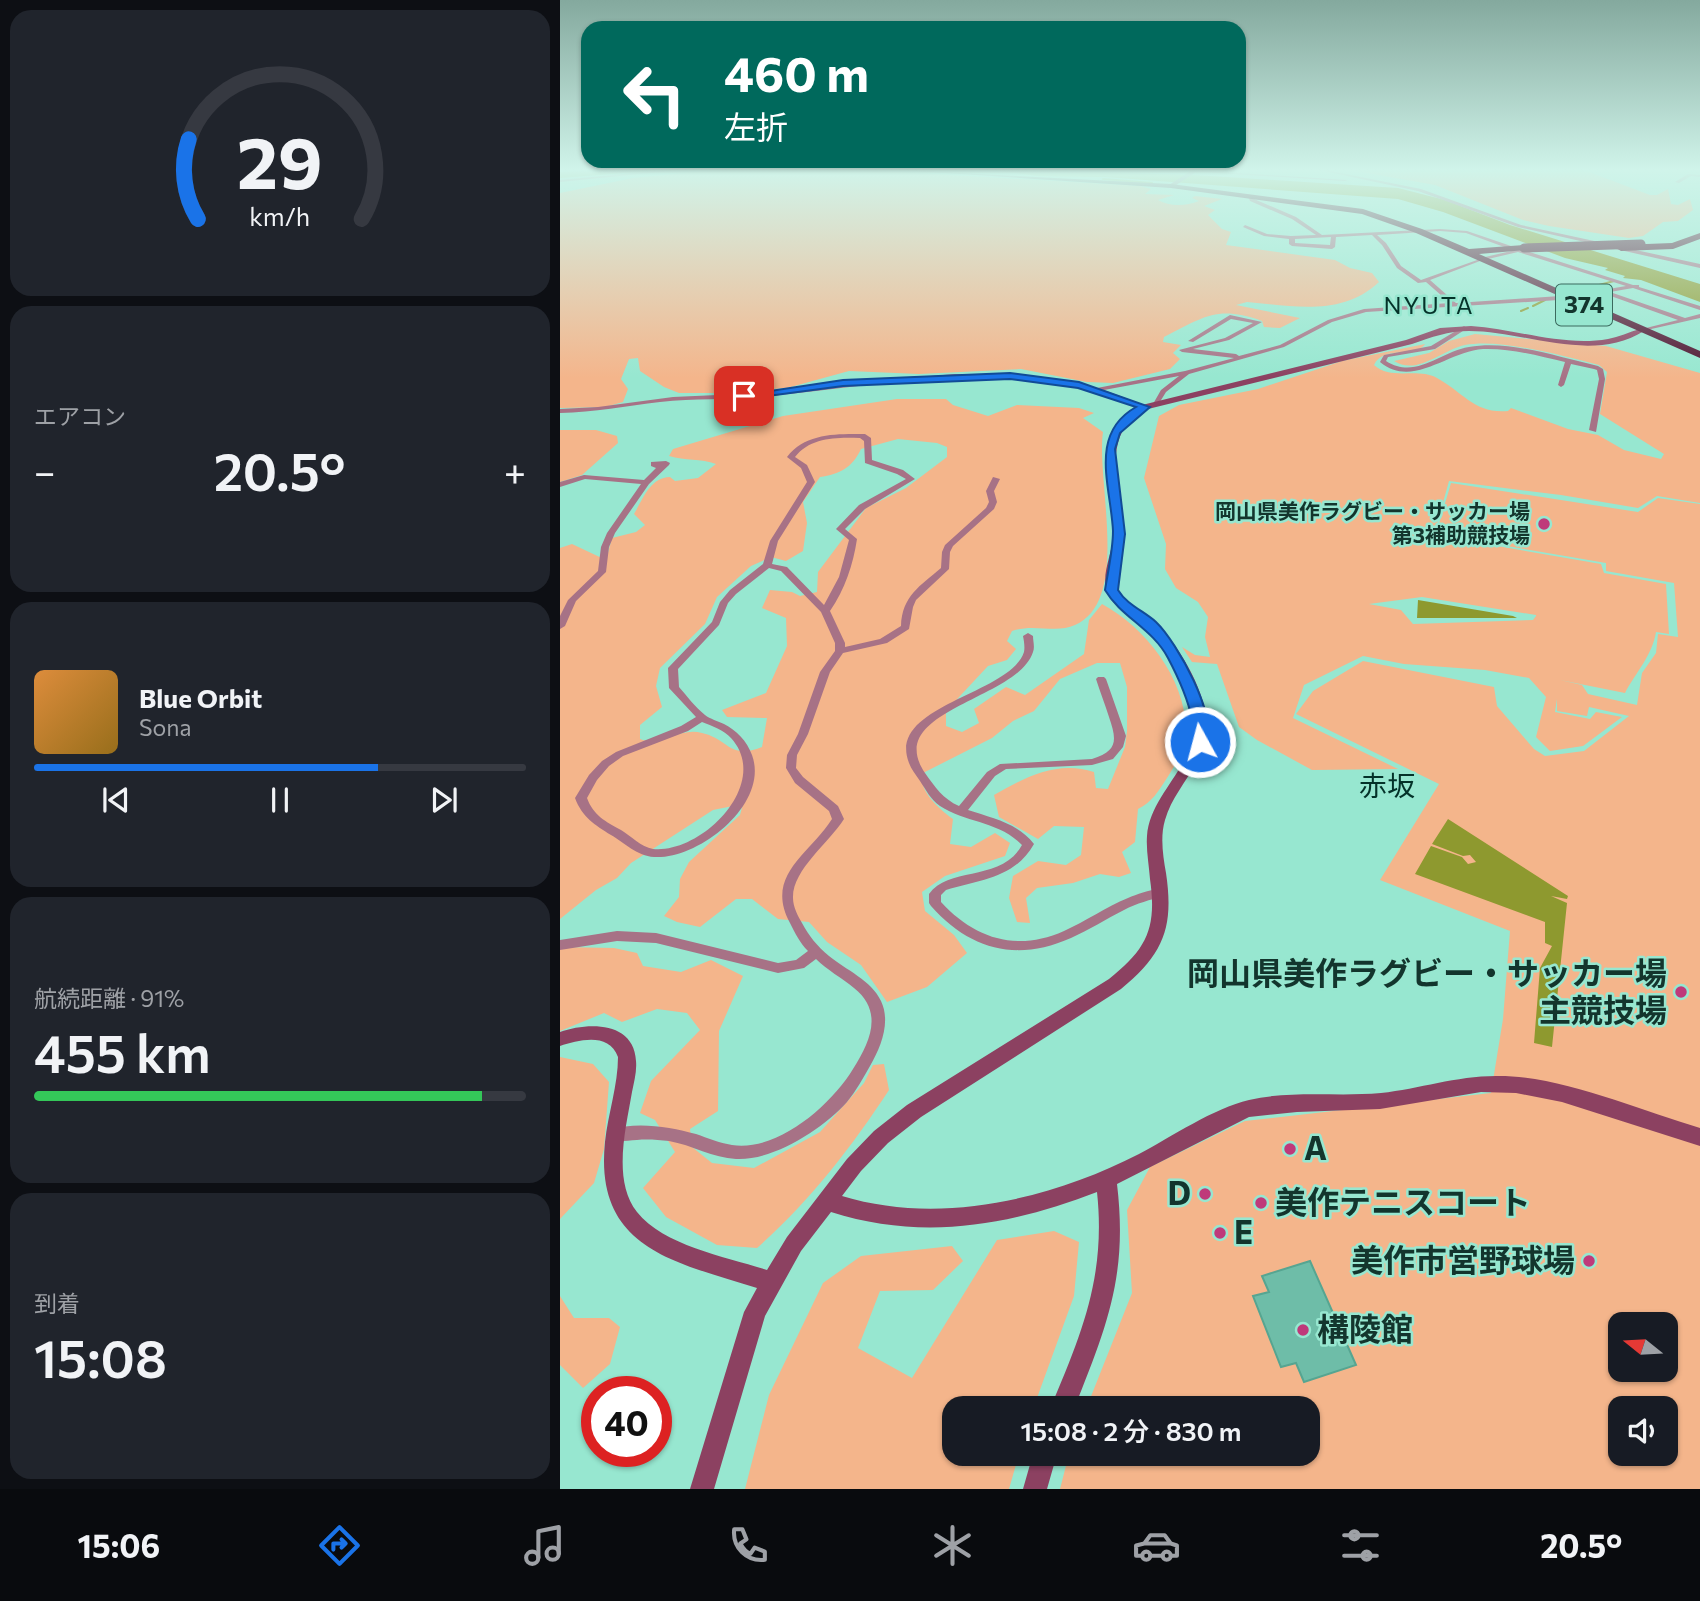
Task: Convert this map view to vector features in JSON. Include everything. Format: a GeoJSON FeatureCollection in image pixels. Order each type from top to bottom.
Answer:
{"type":"FeatureCollection","features":[{"type":"Feature","properties":{"kind":"highway"},"geometry":{"type":"LineString","coordinates":[[1439,239],[1468,252],[1641,244],[1665,239]]}},
{"type":"Feature","properties":{"kind":"highway"},"geometry":{"type":"LineString","coordinates":[[1621,248],[1673,246],[1691,239]]}},
{"type":"Feature","properties":{"kind":"highway","name":"374"},"geometry":{"type":"LineString","coordinates":[[1468,252],[1640,331],[1700,355]]}},
{"type":"Feature","properties":{"kind":"street"},"geometry":{"type":"LineString","coordinates":[[1291,239],[1292,244],[1332,247],[1334,239]]}},
{"type":"Feature","properties":{"kind":"street"},"geometry":{"type":"LineString","coordinates":[[1379,239],[1399,267],[1420,282],[1478,260]]}},
{"type":"Feature","properties":{"kind":"street"},"geometry":{"type":"LineString","coordinates":[[1488,239],[1509,247]]}},
{"type":"Feature","properties":{"kind":"street"},"geometry":{"type":"LineString","coordinates":[[1582,239],[1698,265]]}},
{"type":"Feature","properties":{"kind":"street"},"geometry":{"type":"LineString","coordinates":[[1488,257],[1522,250],[1700,308]]}},
{"type":"Feature","properties":{"kind":"street"},"geometry":{"type":"LineString","coordinates":[[1678,271],[1698,265]]}},
{"type":"Feature","properties":{"kind":"street"},"geometry":{"type":"LineString","coordinates":[[1428,281],[1454,304]]}},
{"type":"Feature","properties":{"kind":"street"},"geometry":{"type":"LineString","coordinates":[[1098,390],[1187,373],[1282,346],[1330,321],[1366,310],[1567,297],[1607,293],[1637,286]]}},
{"type":"Feature","properties":{"kind":"street"},"geometry":{"type":"LineString","coordinates":[[1607,293],[1685,320]]}},
{"type":"Feature","properties":{"kind":"street"},"geometry":{"type":"LineString","coordinates":[[702,1489],[744,1342],[771,1282],[827,1201],[881,1137],[914,1111],[1115,984],[1139,965],[1155,940],[1162,909],[1154,844],[1158,819],[1200,742],[1200,719],[1175,656],[1164,639],[1151,625],[1117,599],[1112,590],[1119,534],[1110,449],[1115,432],[1136,411],[1151,406],[1409,342],[1442,330],[1464,328],[1590,342],[1610,341],[1700,316]]}},
{"type":"Feature","properties":{"kind":"street"},"geometry":{"type":"LineString","coordinates":[[1191,341],[1230,317],[1259,321],[1227,339],[1182,350],[1242,357]]}},
{"type":"Feature","properties":{"kind":"street"},"geometry":{"type":"LineString","coordinates":[[1464,328],[1433,348],[1386,356],[1382,362],[1394,368],[1416,370],[1459,351],[1479,348],[1503,349],[1595,367],[1602,373],[1593,430]]}},
{"type":"Feature","properties":{"kind":"street"},"geometry":{"type":"LineString","coordinates":[[1561,385],[1568,362]]}},
{"type":"Feature","properties":{"kind":"street"},"geometry":{"type":"LineString","coordinates":[[1151,406],[1163,391],[1187,373]]}},
{"type":"Feature","properties":{"kind":"street"},"geometry":{"type":"LineString","coordinates":[[560,411],[604,409],[660,400],[760,395],[843,383],[1010,376],[1061,381],[1151,406]]}},
{"type":"Feature","properties":{"kind":"street"},"geometry":{"type":"LineString","coordinates":[[702,718],[621,751],[606,761],[590,779],[581,799],[585,811],[638,848],[653,853],[675,852],[700,839],[734,811],[749,780],[745,751],[734,735],[702,718],[674,688],[673,668],[716,623],[724,602],[733,592],[767,565],[774,541],[811,482],[804,467],[791,457],[794,451],[812,441],[853,436],[868,440],[868,461],[900,472],[911,479],[862,507],[849,517],[840,529],[853,539],[838,594],[825,611]]}},
{"type":"Feature","properties":{"kind":"street"},"geometry":{"type":"LineString","coordinates":[[560,626],[572,600],[602,572],[605,547],[611,533],[659,467]]}},
{"type":"Feature","properties":{"kind":"street"},"geometry":{"type":"LineString","coordinates":[[560,485],[584,477],[646,482]]}},
{"type":"Feature","properties":{"kind":"street"},"geometry":{"type":"LineString","coordinates":[[839,651],[879,644],[897,636],[906,626],[905,611],[913,597],[946,569],[946,552],[950,545],[990,509],[993,502],[990,491],[996,479]]}},
{"type":"Feature","properties":{"kind":"street"},"geometry":{"type":"LineString","coordinates":[[617,1135],[635,1132],[675,1136],[737,1154],[778,1142],[812,1123],[839,1100],[871,1051],[879,1030],[877,1008],[869,991],[816,952],[795,926],[787,900],[791,876],[831,832],[838,819],[835,809],[799,780],[791,768],[792,755],[803,734],[825,672],[839,651],[835,627],[825,611],[784,569],[767,565]]}},
{"type":"Feature","properties":{"kind":"street"},"geometry":{"type":"LineString","coordinates":[[1028,636],[1031,643],[1029,652],[1000,682],[930,717],[918,729],[911,750],[915,766],[935,795],[945,804],[1007,827],[1028,844],[1024,856],[1010,866],[942,887],[935,894],[935,903],[976,939],[1008,945],[1046,944],[1148,894],[1160,892]]}},
{"type":"Feature","properties":{"kind":"street"},"geometry":{"type":"LineString","coordinates":[[961,811],[991,774],[1004,766],[1092,762],[1109,757],[1118,747],[1121,736],[1101,679]]}},
{"type":"Feature","properties":{"kind":"street"},"geometry":{"type":"LineString","coordinates":[[560,945],[617,936],[656,938],[778,968],[799,964],[816,952]]}},
{"type":"Feature","properties":{"kind":"street"},"geometry":{"type":"LineString","coordinates":[[560,1039],[570,1035],[611,1035],[624,1046],[627,1060],[617,1135],[615,1191],[630,1219],[655,1240],[771,1282]]}},
{"type":"Feature","properties":{"kind":"street"},"geometry":{"type":"LineString","coordinates":[[827,1201],[859,1214],[933,1219],[1010,1208],[1107,1179],[1247,1109],[1271,1104],[1382,1101],[1485,1083],[1516,1084],[1700,1138]]}},
{"type":"Feature","properties":{"kind":"street"},"geometry":{"type":"LineString","coordinates":[[1067,1396],[1092,1336],[1108,1284],[1113,1245],[1107,1179]]}},
{"type":"Feature","properties":{"kind":"street"},"geometry":{"type":"LineString","coordinates":[[1035,1489],[1042,1466]]}},
{"type":"Feature","properties":{"kind":"shaded area"},"geometry":{"type":"Polygon","coordinates":[[[560,239],[1228,239],[1226,245],[1335,260],[1350,268],[1372,273],[1379,282],[1365,293],[1333,305],[1299,307],[1247,302],[1236,305],[1300,318],[1280,328],[1264,327],[1262,321],[1233,314],[1201,319],[1164,337],[1163,342],[1181,345],[1173,353],[1180,359],[1170,369],[1113,383],[1087,382],[1021,369],[919,374],[849,371],[787,388],[679,393],[664,387],[640,371],[638,358],[629,359],[621,379],[628,389],[623,402],[605,407],[560,408],[560,239]]]}},
{"type":"Feature","properties":{"kind":"shaded area"},"geometry":{"type":"Polygon","coordinates":[[[1516,239],[1557,239],[1700,284],[1700,302],[1641,280],[1623,278],[1625,276],[1605,270],[1608,268],[1565,258],[1516,239]]]}},
{"type":"Feature","properties":{"kind":"shaded area"},"geometry":{"type":"Polygon","coordinates":[[[1475,334],[1606,346],[1700,373],[1700,503],[1657,496],[1638,508],[1449,481],[1434,535],[1601,564],[1604,573],[1666,584],[1669,634],[1656,632],[1647,656],[1625,693],[1560,680],[1582,685],[1588,694],[1637,705],[1642,673],[1656,653],[1658,634],[1678,637],[1674,583],[1606,571],[1606,563],[1436,534],[1451,483],[1638,512],[1658,498],[1700,504],[1700,1489],[1060,1489],[1066,1466],[1320,1466],[1320,1396],[1091,1396],[1132,1293],[1127,1210],[1150,1167],[1245,1121],[1491,1093],[1503,1019],[1510,931],[1380,880],[1439,784],[1296,714],[1313,691],[1363,661],[1494,687],[1497,706],[1534,749],[1545,756],[1584,751],[1629,716],[1589,707],[1587,716],[1557,711],[1557,699],[1555,712],[1590,719],[1596,712],[1622,717],[1583,746],[1550,751],[1536,737],[1546,697],[1529,678],[1485,670],[1404,664],[1363,656],[1304,685],[1293,718],[1398,769],[1312,770],[1239,727],[1217,664],[1192,662],[1182,647],[1195,655],[1210,657],[1205,637],[1208,617],[1198,602],[1176,588],[1165,569],[1166,544],[1144,478],[1159,416],[1179,405],[1258,389],[1342,361],[1425,344],[1415,350],[1385,355],[1374,365],[1389,372],[1437,378],[1478,406],[1487,409],[1508,411],[1511,408],[1568,429],[1598,435],[1624,450],[1661,459],[1664,454],[1600,414],[1607,372],[1599,365],[1532,349],[1479,343],[1456,348],[1412,366],[1394,361],[1429,353],[1449,341],[1475,334]],[[1422,597],[1369,604],[1401,610],[1413,624],[1533,620],[1536,615],[1422,597]]]}},
{"type":"Feature","properties":{"kind":"shaded area"},"geometry":{"type":"Polygon","coordinates":[[[897,399],[946,399],[953,405],[988,416],[1017,405],[1079,408],[1094,413],[1083,418],[1103,432],[1107,566],[1102,592],[1092,612],[1075,625],[1060,629],[1028,628],[1012,631],[1007,641],[1016,649],[1007,660],[988,666],[946,711],[946,726],[962,732],[979,723],[974,709],[1006,687],[1025,695],[1084,654],[1089,620],[1102,604],[1133,626],[1160,656],[1178,691],[1184,710],[1186,735],[1180,755],[1158,792],[1138,809],[1135,842],[1122,852],[1131,873],[1119,877],[1100,874],[1073,883],[1037,888],[1026,898],[1030,923],[1017,922],[1009,898],[1013,876],[1038,861],[1066,865],[1081,855],[1084,827],[1054,826],[1038,839],[999,817],[994,795],[1042,772],[1067,768],[1094,772],[1096,788],[1108,789],[1125,747],[1127,731],[1127,687],[1120,663],[1097,663],[1060,679],[1034,711],[1013,721],[992,738],[921,774],[927,794],[953,819],[950,844],[971,847],[995,833],[1010,843],[1005,856],[945,876],[922,892],[925,911],[954,935],[967,953],[927,987],[887,1002],[861,965],[827,942],[809,922],[778,919],[752,899],[736,899],[700,927],[664,916],[679,897],[680,879],[689,862],[740,815],[743,804],[713,810],[631,863],[617,878],[596,890],[560,919],[560,548],[572,544],[606,560],[612,538],[636,532],[645,525],[634,514],[652,485],[663,478],[670,477],[675,481],[698,478],[716,464],[669,456],[673,449],[783,416],[897,399]],[[898,439],[861,449],[845,469],[820,477],[803,502],[807,523],[803,551],[786,561],[771,557],[751,566],[717,597],[705,624],[660,668],[656,686],[662,707],[640,725],[640,739],[656,741],[694,732],[711,736],[736,750],[762,747],[767,718],[727,717],[722,710],[766,693],[787,646],[786,618],[762,608],[770,590],[792,592],[800,596],[817,592],[818,572],[866,508],[906,488],[947,457],[947,447],[937,443],[898,439]]]}},
{"type":"Feature","properties":{"kind":"shaded area"},"geometry":{"type":"Polygon","coordinates":[[[560,430],[596,430],[617,436],[618,443],[582,475],[560,482],[560,430]]]}},
{"type":"Feature","properties":{"kind":"shaded area"},"geometry":{"type":"Polygon","coordinates":[[[1418,600],[1513,616],[1517,618],[1417,618],[1418,600]]]}},
{"type":"Feature","properties":{"kind":"shaded area"},"geometry":{"type":"Polygon","coordinates":[[[1448,819],[1568,896],[1567,899],[1551,896],[1567,903],[1552,1047],[1534,1043],[1540,968],[1552,946],[1545,943],[1545,922],[1415,874],[1431,846],[1462,857],[1468,864],[1476,862],[1470,855],[1463,856],[1432,844],[1448,819]]]}},
{"type":"Feature","properties":{"kind":"shaded area"},"geometry":{"type":"Polygon","coordinates":[[[560,947],[614,948],[637,953],[643,966],[681,972],[711,960],[743,976],[719,1031],[718,1111],[690,1129],[692,1147],[712,1163],[754,1168],[820,1132],[864,1083],[873,1065],[884,1064],[889,1090],[875,1112],[812,1193],[757,1248],[717,1245],[666,1217],[643,1188],[675,1152],[655,1120],[640,1113],[651,1081],[700,1030],[687,1013],[657,1009],[622,1022],[604,1013],[560,1031],[560,947]]]}},
{"type":"Feature","properties":{"kind":"shaded area"},"geometry":{"type":"Polygon","coordinates":[[[560,1057],[593,1064],[609,1082],[604,1149],[594,1183],[560,1219],[560,1057]]]}},
{"type":"Feature","properties":{"kind":"shaded area"},"geometry":{"type":"Polygon","coordinates":[[[1054,1231],[1079,1242],[1074,1296],[1038,1396],[942,1396],[942,1466],[1016,1466],[1009,1489],[745,1489],[769,1395],[823,1283],[861,1256],[952,1246],[963,1261],[933,1290],[880,1291],[858,1348],[912,1378],[997,1240],[1054,1231]]]}},
{"type":"Feature","properties":{"kind":"shaded area"},"geometry":{"type":"Polygon","coordinates":[[[560,1296],[574,1318],[609,1318],[620,1327],[610,1364],[596,1376],[581,1376],[581,1386],[560,1365],[560,1296]]]}},
{"type":"Feature","properties":{"kind":"building","name":"構陵館"},"geometry":{"type":"Polygon","coordinates":[[[1310,1261],[1356,1365],[1304,1382],[1296,1363],[1281,1367],[1253,1296],[1269,1292],[1262,1276],[1310,1261]]]}},
{"type":"Feature","properties":{"kind":"waterway"},"geometry":{"type":"LineString","coordinates":[[1569,293],[1614,281]]}},
{"type":"Feature","properties":{"kind":"waterway"},"geometry":{"type":"LineString","coordinates":[[1533,306],[1545,300]]}},
{"type":"Feature","properties":{"kind":"waterway"},"geometry":{"type":"LineString","coordinates":[[1521,311],[1528,308]]}},
{"type":"Feature","properties":{"kind":"place","name":"岡山県美作ラグビー・サッカー場 第3補助競技場"},"geometry":{"type":"Point","coordinates":[1544,524]}},
{"type":"Feature","properties":{"kind":"place","name":"岡山県美作ラグビー・サッカー場 主競技場"},"geometry":{"type":"Point","coordinates":[1681,992]}},
{"type":"Feature","properties":{"kind":"place","name":"A"},"geometry":{"type":"Point","coordinates":[1290,1149]}},
{"type":"Feature","properties":{"kind":"place","name":"D"},"geometry":{"type":"Point","coordinates":[1205,1194]}},
{"type":"Feature","properties":{"kind":"place","name":"美作テニスコート"},"geometry":{"type":"Point","coordinates":[1261,1203]}},
{"type":"Feature","properties":{"kind":"place","name":"E"},"geometry":{"type":"Point","coordinates":[1220,1233]}},
{"type":"Feature","properties":{"kind":"place","name":"美作市営野球場"},"geometry":{"type":"Point","coordinates":[1589,1261]}},
{"type":"Feature","properties":{"kind":"place","name":"構陵館"},"geometry":{"type":"Point","coordinates":[1303,1330]}},
{"type":"Feature","properties":{"kind":"district","name":"NYUTA"},"geometry":{"type":"Point","coordinates":[1429,306]}},
{"type":"Feature","properties":{"kind":"district","name":"赤坂"},"geometry":{"type":"Point","coordinates":[1387,786]}},
{"type":"Feature","properties":{"kind":"route"},"geometry":{"type":"LineString","coordinates":[[744,396],[843,383],[1010,376],[1079,385],[1145,407],[1124,421],[1115,432],[1110,449],[1119,534],[1112,590],[1117,599],[1151,625],[1175,656],[1200,719],[1200,742]]}}]}
